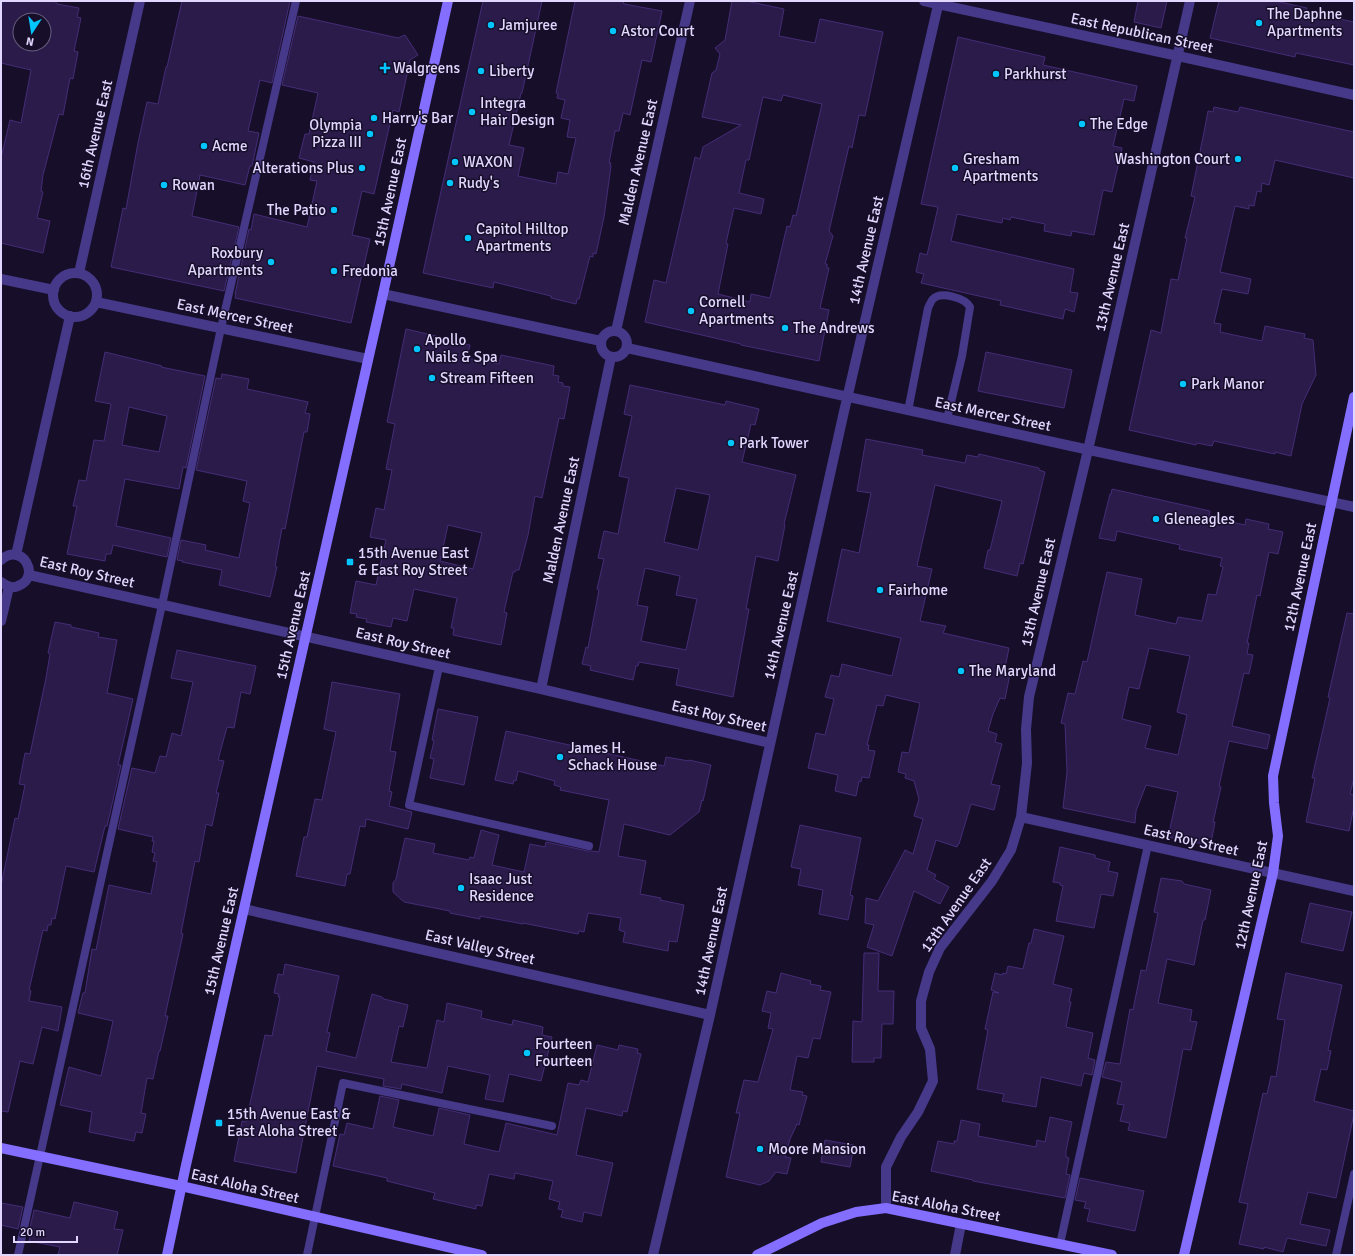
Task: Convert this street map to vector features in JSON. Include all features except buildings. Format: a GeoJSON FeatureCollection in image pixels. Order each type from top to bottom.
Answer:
{"type":"FeatureCollection","features":[{"type":"Feature","properties":{"kind":"street","name":"16th Avenue East"},"geometry":{"type":"LineString","coordinates":[[79,273],[140,1]]}},
{"type":"Feature","properties":{"kind":"street","name":"15th Avenue East"},"geometry":{"type":"LineString","coordinates":[[167,1255],[181,1186],[306,637],[448,1]]}},
{"type":"Feature","properties":{"kind":"street","name":"Malden Avenue East"},"geometry":{"type":"LineString","coordinates":[[616,331],[690,1]]}},
{"type":"Feature","properties":{"kind":"street","name":"East Republican Street"},"geometry":{"type":"LineString","coordinates":[[924,1],[938,2],[1354,95]]}},
{"type":"Feature","properties":{"kind":"street","name":"13th Avenue East"},"geometry":{"type":"LineString","coordinates":[[886,1208],[886,1167],[901,1137],[918,1112],[933,1081],[930,1049],[921,1028],[921,1001],[929,972],[940,948],[992,881],[1011,850],[1021,817],[1027,763],[1026,729],[1029,697],[1088,450],[1190,1]]}},
{"type":"Feature","properties":{"kind":"street","name":"14th Avenue East"},"geometry":{"type":"LineString","coordinates":[[653,1255],[710,1015],[938,2]]}},
{"type":"Feature","properties":{"kind":"street"},"geometry":{"type":"LineString","coordinates":[[69,273],[79,273],[89,278],[94,283],[97,296],[96,302],[92,309],[87,313],[80,316],[70,316],[59,310],[54,303],[54,290],[57,281],[63,276],[69,273]]}},
{"type":"Feature","properties":{"kind":"street"},"geometry":{"type":"LineString","coordinates":[[1,279],[54,290]]}},
{"type":"Feature","properties":{"kind":"street"},"geometry":{"type":"LineString","coordinates":[[383,294],[601,341]]}},
{"type":"Feature","properties":{"kind":"street","name":"East Mercer Street"},"geometry":{"type":"LineString","coordinates":[[96,302],[368,359]]}},
{"type":"Feature","properties":{"kind":"street"},"geometry":{"type":"LineString","coordinates":[[16,555],[70,316]]}},
{"type":"Feature","properties":{"kind":"street"},"geometry":{"type":"LineString","coordinates":[[612,330],[616,331],[626,337],[627,348],[624,353],[611,357],[604,352],[601,341],[604,335],[608,332],[612,330]]}},
{"type":"Feature","properties":{"kind":"street","name":"East Mercer Street"},"geometry":{"type":"LineString","coordinates":[[627,348],[908,411],[1354,507]]}},
{"type":"Feature","properties":{"kind":"street","name":"Malden Avenue East"},"geometry":{"type":"LineString","coordinates":[[541,690],[611,357]]}},
{"type":"Feature","properties":{"kind":"street","name":"12th Avenue East"},"geometry":{"type":"LineString","coordinates":[[1184,1255],[1273,873],[1278,836],[1274,803],[1273,776],[1354,397]]}},
{"type":"Feature","properties":{"kind":"street"},"geometry":{"type":"LineString","coordinates":[[1,560],[9,555],[16,555],[24,558],[29,567],[29,575],[26,582],[22,585],[16,587],[5,584],[1,621]]}},
{"type":"Feature","properties":{"kind":"street","name":"East Roy Street"},"geometry":{"type":"LineString","coordinates":[[29,575],[770,743]]}},
{"type":"Feature","properties":{"kind":"street","name":"East Roy Street"},"geometry":{"type":"LineString","coordinates":[[1021,817],[1354,891]]}},
{"type":"Feature","properties":{"kind":"street","name":"East Valley Street"},"geometry":{"type":"LineString","coordinates":[[244,909],[710,1015]]}},
{"type":"Feature","properties":{"kind":"street","name":"East Aloha Street"},"geometry":{"type":"LineString","coordinates":[[1,1148],[181,1186],[482,1255]]}},
{"type":"Feature","properties":{"kind":"street","name":"East Aloha Street"},"geometry":{"type":"LineString","coordinates":[[757,1255],[822,1223],[856,1212],[886,1208],[1112,1255]]}},
{"type":"Feature","properties":{"kind":"street"},"geometry":{"type":"LineString","coordinates":[[955,1255],[962,1224]]}},
{"type":"Feature","properties":{"kind":"lane"},"geometry":{"type":"LineString","coordinates":[[18,1255],[222,328],[296,1]]}},
{"type":"Feature","properties":{"kind":"lane"},"geometry":{"type":"LineString","coordinates":[[908,411],[928,308],[933,299],[941,295],[959,298],[968,303],[970,307],[962,356],[947,419]]}},
{"type":"Feature","properties":{"kind":"lane"},"geometry":{"type":"LineString","coordinates":[[439,667],[409,805],[589,846]]}},
{"type":"Feature","properties":{"kind":"lane"},"geometry":{"type":"LineString","coordinates":[[1060,1244],[1148,846]]}},
{"type":"Feature","properties":{"kind":"lane"},"geometry":{"type":"LineString","coordinates":[[307,1255],[343,1083],[552,1126]]}},
{"type":"Feature","properties":{"kind":"lane"},"geometry":{"type":"LineString","coordinates":[[1336,1255],[1354,1174]]}},
{"type":"Feature","properties":{"kind":"place","name":"The Daphne Apartments"},"geometry":{"type":"Point","coordinates":[1259,23]}},
{"type":"Feature","properties":{"kind":"place","name":"Jamjuree"},"geometry":{"type":"Point","coordinates":[491,25]}},
{"type":"Feature","properties":{"kind":"place","name":"Astor Court"},"geometry":{"type":"Point","coordinates":[613,31]}},
{"type":"Feature","properties":{"kind":"place","name":"Walgreens"},"geometry":{"type":"Point","coordinates":[385,68]}},
{"type":"Feature","properties":{"kind":"place","name":"Liberty"},"geometry":{"type":"Point","coordinates":[481,71]}},
{"type":"Feature","properties":{"kind":"place","name":"Parkhurst"},"geometry":{"type":"Point","coordinates":[996,74]}},
{"type":"Feature","properties":{"kind":"place","name":"Integra Hair Design"},"geometry":{"type":"Point","coordinates":[472,112]}},
{"type":"Feature","properties":{"kind":"place","name":"Harry's Bar"},"geometry":{"type":"Point","coordinates":[374,118]}},
{"type":"Feature","properties":{"kind":"place","name":"The Edge"},"geometry":{"type":"Point","coordinates":[1082,124]}},
{"type":"Feature","properties":{"kind":"place","name":"Olympia Pizza III"},"geometry":{"type":"Point","coordinates":[370,134]}},
{"type":"Feature","properties":{"kind":"place","name":"Acme"},"geometry":{"type":"Point","coordinates":[204,146]}},
{"type":"Feature","properties":{"kind":"place","name":"Washington Court"},"geometry":{"type":"Point","coordinates":[1238,159]}},
{"type":"Feature","properties":{"kind":"place","name":"WAXON"},"geometry":{"type":"Point","coordinates":[455,162]}},
{"type":"Feature","properties":{"kind":"place","name":"Alterations Plus"},"geometry":{"type":"Point","coordinates":[362,168]}},
{"type":"Feature","properties":{"kind":"place","name":"Gresham Apartments"},"geometry":{"type":"Point","coordinates":[955,168]}},
{"type":"Feature","properties":{"kind":"place","name":"Rudy's"},"geometry":{"type":"Point","coordinates":[450,183]}},
{"type":"Feature","properties":{"kind":"place","name":"Rowan"},"geometry":{"type":"Point","coordinates":[164,185]}},
{"type":"Feature","properties":{"kind":"place","name":"The Patio"},"geometry":{"type":"Point","coordinates":[334,210]}},
{"type":"Feature","properties":{"kind":"place","name":"Capitol Hilltop Apartments"},"geometry":{"type":"Point","coordinates":[468,238]}},
{"type":"Feature","properties":{"kind":"place","name":"Roxbury Apartments"},"geometry":{"type":"Point","coordinates":[271,262]}},
{"type":"Feature","properties":{"kind":"place","name":"Fredonia"},"geometry":{"type":"Point","coordinates":[334,271]}},
{"type":"Feature","properties":{"kind":"place","name":"Cornell Apartments"},"geometry":{"type":"Point","coordinates":[691,311]}},
{"type":"Feature","properties":{"kind":"place","name":"The Andrews"},"geometry":{"type":"Point","coordinates":[785,328]}},
{"type":"Feature","properties":{"kind":"place","name":"Apollo Nails & Spa"},"geometry":{"type":"Point","coordinates":[417,349]}},
{"type":"Feature","properties":{"kind":"place","name":"Stream Fifteen"},"geometry":{"type":"Point","coordinates":[432,378]}},
{"type":"Feature","properties":{"kind":"place","name":"Park Manor"},"geometry":{"type":"Point","coordinates":[1183,384]}},
{"type":"Feature","properties":{"kind":"place","name":"Park Tower"},"geometry":{"type":"Point","coordinates":[731,443]}},
{"type":"Feature","properties":{"kind":"place","name":"Gleneagles"},"geometry":{"type":"Point","coordinates":[1156,519]}},
{"type":"Feature","properties":{"kind":"place","name":"15th Avenue East & East Roy Street"},"geometry":{"type":"Point","coordinates":[350,562]}},
{"type":"Feature","properties":{"kind":"place","name":"Fairhome"},"geometry":{"type":"Point","coordinates":[880,590]}},
{"type":"Feature","properties":{"kind":"place","name":"The Maryland"},"geometry":{"type":"Point","coordinates":[961,671]}},
{"type":"Feature","properties":{"kind":"place","name":"James H. Schack House"},"geometry":{"type":"Point","coordinates":[560,757]}},
{"type":"Feature","properties":{"kind":"place","name":"Isaac Just Residence"},"geometry":{"type":"Point","coordinates":[461,888]}},
{"type":"Feature","properties":{"kind":"place","name":"Fourteen Fourteen"},"geometry":{"type":"Point","coordinates":[527,1053]}},
{"type":"Feature","properties":{"kind":"place","name":"15th Avenue East & East Aloha Street"},"geometry":{"type":"Point","coordinates":[219,1123]}},
{"type":"Feature","properties":{"kind":"place","name":"Moore Mansion"},"geometry":{"type":"Point","coordinates":[760,1149]}}]}
